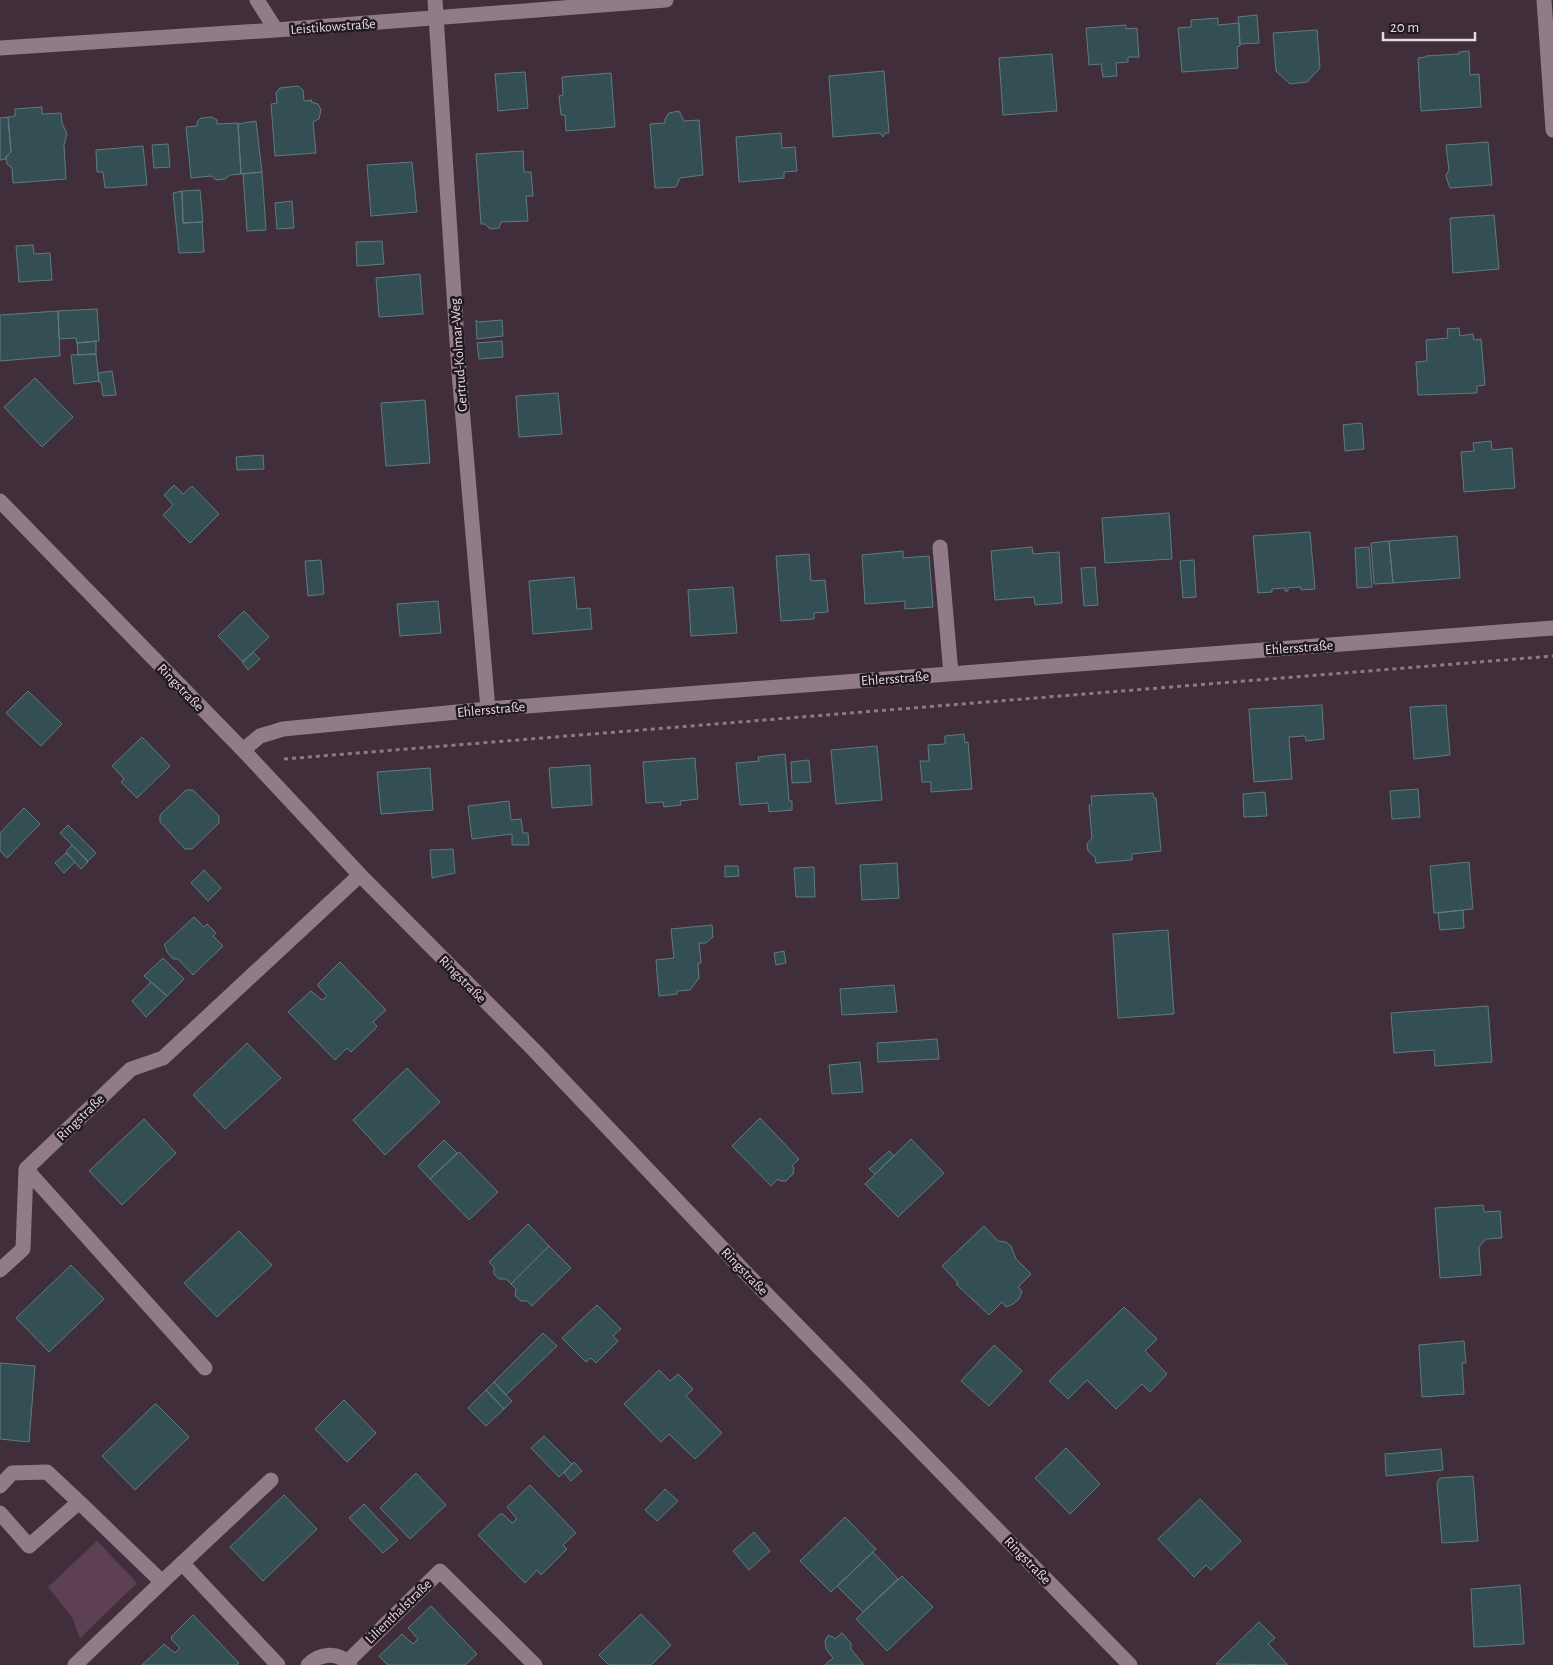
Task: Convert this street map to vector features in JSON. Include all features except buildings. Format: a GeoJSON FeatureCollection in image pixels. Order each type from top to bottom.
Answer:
{"type":"FeatureCollection","features":[{"type":"Feature","properties":{"kind":"street"},"geometry":{"type":"LineString","coordinates":[[258,0],[276,30]]}},
{"type":"Feature","properties":{"kind":"street","name":"Gertrud-Kolmar-Weg"},"geometry":{"type":"LineString","coordinates":[[435,0],[459,372],[488,709]]}},
{"type":"Feature","properties":{"kind":"street","name":"Leistikowstraße"},"geometry":{"type":"LineString","coordinates":[[0,48],[276,30],[666,0]]}},
{"type":"Feature","properties":{"kind":"street"},"geometry":{"type":"LineString","coordinates":[[1544,0],[1553,130]]}},
{"type":"Feature","properties":{"kind":"street","name":"Ringstraße"},"geometry":{"type":"LineString","coordinates":[[0,501],[243,750],[360,875],[533,1050],[744,1271],[1130,1665]]}},
{"type":"Feature","properties":{"kind":"street"},"geometry":{"type":"LineString","coordinates":[[940,547],[950,674]]}},
{"type":"Feature","properties":{"kind":"street","name":"Ehlersstraße"},"geometry":{"type":"LineString","coordinates":[[243,750],[260,736],[283,729],[488,709],[1553,628]]}},
{"type":"Feature","properties":{"kind":"street","name":"Ringstraße"},"geometry":{"type":"LineString","coordinates":[[26,1169],[131,1069],[164,1058],[360,875]]}},
{"type":"Feature","properties":{"kind":"street"},"geometry":{"type":"LineString","coordinates":[[0,1270],[23,1248],[26,1169]]}},
{"type":"Feature","properties":{"kind":"street"},"geometry":{"type":"LineString","coordinates":[[26,1169],[205,1368]]}},
{"type":"Feature","properties":{"kind":"street"},"geometry":{"type":"LineString","coordinates":[[0,1486],[12,1473],[47,1472],[162,1582]]}},
{"type":"Feature","properties":{"kind":"street"},"geometry":{"type":"LineString","coordinates":[[75,1665],[271,1480]]}},
{"type":"Feature","properties":{"kind":"street"},"geometry":{"type":"LineString","coordinates":[[0,1513],[29,1546],[79,1502]]}},
{"type":"Feature","properties":{"kind":"street"},"geometry":{"type":"LineString","coordinates":[[182,1563],[278,1665]]}},
{"type":"Feature","properties":{"kind":"street","name":"Lilienthalstraße"},"geometry":{"type":"LineString","coordinates":[[308,1665],[315,1659],[328,1655],[341,1658],[348,1663],[440,1571],[535,1665]]}},
{"type":"Feature","properties":{"kind":"path"},"geometry":{"type":"LineString","coordinates":[[254,762],[1553,656]]}},
{"type":"Feature","properties":{"kind":"shaded area"},"geometry":{"type":"Polygon","coordinates":[[[97,1541],[137,1583],[80,1638],[72,1617],[48,1587],[97,1541]]]}}]}
